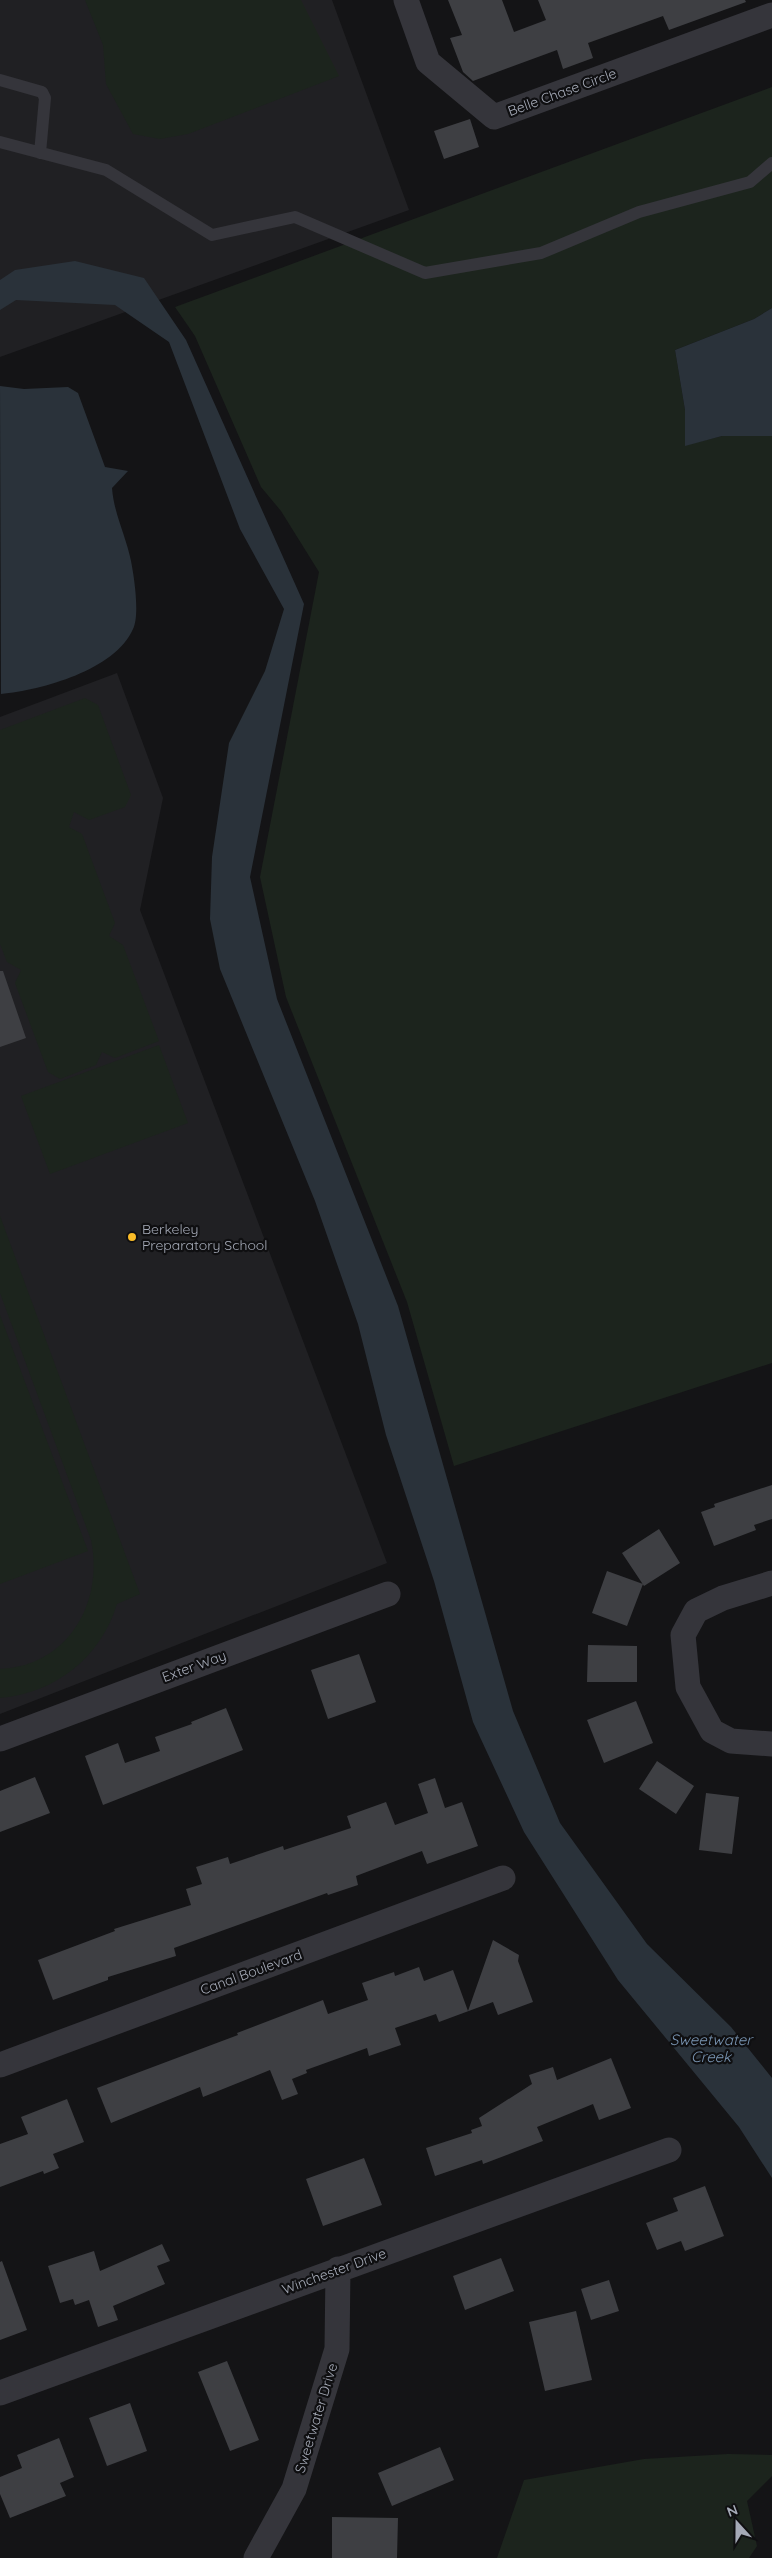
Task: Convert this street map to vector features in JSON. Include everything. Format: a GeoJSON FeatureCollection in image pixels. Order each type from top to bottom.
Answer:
{"type":"FeatureCollection","features":[{"type":"Feature","properties":{"kind":"street","name":"Belle Chase Circle"},"geometry":{"type":"LineString","coordinates":[[406,0],[428,62],[494,117],[772,15]]}},
{"type":"Feature","properties":{"kind":"street"},"geometry":{"type":"LineString","coordinates":[[772,1583],[723,1598],[696,1611],[683,1635],[688,1687],[712,1731],[731,1741],[772,1744]]}},
{"type":"Feature","properties":{"kind":"street","name":"Exter Way"},"geometry":{"type":"LineString","coordinates":[[0,1739],[388,1594]]}},
{"type":"Feature","properties":{"kind":"street","name":"Canal Boulevard"},"geometry":{"type":"LineString","coordinates":[[0,2065],[503,1878]]}},
{"type":"Feature","properties":{"kind":"street","name":"Winchester Drive"},"geometry":{"type":"LineString","coordinates":[[0,2393],[669,2150]]}},
{"type":"Feature","properties":{"kind":"street","name":"Sweetwater Drive"},"geometry":{"type":"LineString","coordinates":[[256,2558],[294,2488],[337,2349],[338,2269]]}},
{"type":"Feature","properties":{"kind":"lane"},"geometry":{"type":"LineString","coordinates":[[0,80],[42,92],[45,98],[40,152]]}},
{"type":"Feature","properties":{"kind":"lane"},"geometry":{"type":"LineString","coordinates":[[0,142],[106,170],[212,235],[295,217],[425,273],[542,253],[639,212],[750,182],[772,163]]}},
{"type":"Feature","properties":{"kind":"shaded area"},"geometry":{"type":"Polygon","coordinates":[[[0,0],[332,0],[409,210],[0,357],[0,0]]]}},
{"type":"Feature","properties":{"kind":"shaded area"},"geometry":{"type":"Polygon","coordinates":[[[85,0],[301,0],[339,76],[188,134],[160,139],[133,134],[106,84],[103,45],[85,0]]]}},
{"type":"Feature","properties":{"kind":"shaded area"},"geometry":{"type":"Polygon","coordinates":[[[772,87],[772,308],[754,319],[675,350],[685,410],[686,445],[722,436],[772,436],[772,1363],[454,1466],[407,1302],[286,997],[260,877],[319,572],[281,511],[261,487],[195,336],[175,307],[772,87]]]}},
{"type":"Feature","properties":{"kind":"shaded area","name":"Berkeley Preparatory School"},"geometry":{"type":"Polygon","coordinates":[[[117,673],[163,798],[140,910],[387,1563],[0,1714],[0,717],[117,673]]]}},
{"type":"Feature","properties":{"kind":"shaded area"},"geometry":{"type":"Polygon","coordinates":[[[85,698],[98,705],[131,795],[125,807],[89,820],[74,812],[69,827],[82,834],[115,923],[109,936],[123,945],[159,1041],[115,1058],[102,1052],[96,1065],[60,1079],[48,1072],[15,983],[21,970],[7,962],[0,944],[0,730],[85,698]]]}},
{"type":"Feature","properties":{"kind":"shaded area"},"geometry":{"type":"Polygon","coordinates":[[[159,1045],[188,1123],[50,1174],[21,1096],[159,1045]]]}},
{"type":"Feature","properties":{"kind":"shaded area"},"geometry":{"type":"Polygon","coordinates":[[[0,1216],[140,1594],[117,1604],[110,1623],[100,1640],[88,1656],[74,1669],[40,1689],[0,1698],[0,1669],[24,1665],[45,1656],[62,1643],[76,1627],[86,1608],[92,1586],[94,1564],[91,1540],[0,1293],[0,1216]]]}},
{"type":"Feature","properties":{"kind":"shaded area"},"geometry":{"type":"Polygon","coordinates":[[[0,1315],[88,1551],[0,1584],[0,1315]]]}},
{"type":"Feature","properties":{"kind":"shaded area"},"geometry":{"type":"Polygon","coordinates":[[[728,2454],[772,2455],[772,2476],[747,2501],[757,2546],[749,2558],[497,2558],[524,2480],[644,2459],[728,2454]]]}},
{"type":"Feature","properties":{"kind":"water","name":"Sweetwater Creek"},"geometry":{"type":"Polygon","coordinates":[[[75,261],[144,278],[186,340],[304,604],[250,877],[277,999],[398,1306],[513,1711],[560,1823],[647,1944],[731,2027],[772,2078],[772,2178],[739,2127],[618,1980],[524,1832],[473,1722],[434,1581],[386,1435],[358,1324],[315,1201],[220,969],[210,919],[212,857],[229,743],[265,671],[284,609],[240,529],[169,342],[115,305],[16,300],[0,310],[0,280],[15,270],[75,261]]]}},
{"type":"Feature","properties":{"kind":"water"},"geometry":{"type":"Polygon","coordinates":[[[772,308],[772,436],[722,436],[685,446],[685,410],[675,350],[754,319],[772,308]]]}},
{"type":"Feature","properties":{"kind":"water"},"geometry":{"type":"Polygon","coordinates":[[[0,386],[24,389],[68,387],[78,393],[105,467],[128,471],[112,488],[115,507],[131,561],[136,605],[133,629],[124,643],[111,656],[94,667],[56,682],[18,692],[1,694],[0,386]]]}},
{"type":"Feature","properties":{"kind":"building"},"geometry":{"type":"Polygon","coordinates":[[[448,0],[502,0],[514,32],[546,20],[538,0],[745,0],[746,2],[669,30],[663,16],[588,43],[593,58],[563,69],[557,50],[473,81],[463,72],[450,38],[462,35],[448,0]]]}},
{"type":"Feature","properties":{"kind":"building"},"geometry":{"type":"Polygon","coordinates":[[[470,119],[479,147],[444,159],[434,131],[470,119]]]}},
{"type":"Feature","properties":{"kind":"building"},"geometry":{"type":"Polygon","coordinates":[[[0,971],[3,971],[26,1038],[0,1047],[0,971]]]}},
{"type":"Feature","properties":{"kind":"building"},"geometry":{"type":"Polygon","coordinates":[[[772,1485],[772,1519],[754,1525],[756,1530],[714,1546],[701,1512],[715,1507],[714,1504],[772,1485]]]}},
{"type":"Feature","properties":{"kind":"building"},"geometry":{"type":"Polygon","coordinates":[[[659,1529],[680,1563],[644,1586],[622,1553],[659,1529]]]}},
{"type":"Feature","properties":{"kind":"building"},"geometry":{"type":"Polygon","coordinates":[[[607,1571],[643,1584],[627,1626],[592,1613],[607,1571]]]}},
{"type":"Feature","properties":{"kind":"building"},"geometry":{"type":"Polygon","coordinates":[[[588,1645],[637,1646],[637,1682],[587,1682],[588,1645]]]}},
{"type":"Feature","properties":{"kind":"building"},"geometry":{"type":"Polygon","coordinates":[[[359,1654],[376,1702],[328,1719],[311,1670],[359,1654]]]}},
{"type":"Feature","properties":{"kind":"building"},"geometry":{"type":"Polygon","coordinates":[[[636,1701],[653,1743],[604,1763],[587,1720],[636,1701]]]}},
{"type":"Feature","properties":{"kind":"building"},"geometry":{"type":"Polygon","coordinates":[[[226,1708],[243,1750],[103,1805],[85,1756],[118,1743],[125,1763],[160,1751],[155,1737],[192,1724],[191,1722],[226,1708]]]}},
{"type":"Feature","properties":{"kind":"building"},"geometry":{"type":"Polygon","coordinates":[[[657,1761],[694,1786],[676,1814],[639,1789],[657,1761]]]}},
{"type":"Feature","properties":{"kind":"building"},"geometry":{"type":"Polygon","coordinates":[[[35,1777],[50,1813],[0,1832],[0,1791],[35,1777]]]}},
{"type":"Feature","properties":{"kind":"building"},"geometry":{"type":"Polygon","coordinates":[[[435,1778],[445,1808],[462,1802],[478,1846],[427,1864],[422,1851],[356,1876],[358,1885],[328,1895],[327,1893],[174,1948],[176,1956],[108,1977],[108,1980],[53,2000],[38,1960],[115,1931],[114,1929],[191,1905],[186,1889],[202,1884],[196,1867],[228,1857],[230,1864],[283,1846],[284,1850],[351,1828],[347,1816],[386,1802],[395,1825],[428,1813],[418,1784],[435,1778]]]}},
{"type":"Feature","properties":{"kind":"building"},"geometry":{"type":"Polygon","coordinates":[[[706,1793],[739,1797],[732,1854],[699,1850],[706,1793]]]}},
{"type":"Feature","properties":{"kind":"building"},"geometry":{"type":"Polygon","coordinates":[[[493,1940],[519,1955],[518,1961],[533,2002],[498,2015],[493,2002],[439,2022],[436,2014],[395,2028],[401,2045],[369,2056],[367,2048],[306,2070],[307,2073],[292,2079],[298,2094],[282,2100],[270,2070],[203,2097],[200,2087],[111,2123],[97,2088],[238,2035],[237,2033],[323,2000],[328,2014],[368,2000],[362,1983],[394,1972],[395,1976],[419,1967],[424,1981],[453,1970],[468,2011],[493,1940]]]}},
{"type":"Feature","properties":{"kind":"building"},"geometry":{"type":"Polygon","coordinates":[[[611,2058],[631,2108],[599,2120],[593,2104],[537,2127],[543,2141],[483,2164],[482,2160],[435,2176],[426,2148],[472,2133],[471,2130],[482,2126],[479,2118],[532,2084],[529,2075],[553,2067],[557,2080],[611,2058]]]}},
{"type":"Feature","properties":{"kind":"building"},"geometry":{"type":"Polygon","coordinates":[[[67,2099],[84,2142],[53,2154],[59,2168],[44,2174],[43,2171],[0,2187],[0,2144],[28,2134],[21,2117],[67,2099]]]}},
{"type":"Feature","properties":{"kind":"building"},"geometry":{"type":"Polygon","coordinates":[[[364,2158],[382,2205],[323,2226],[306,2179],[364,2158]]]}},
{"type":"Feature","properties":{"kind":"building"},"geometry":{"type":"Polygon","coordinates":[[[705,2186],[724,2236],[685,2251],[681,2241],[657,2250],[646,2223],[678,2211],[673,2198],[705,2186]]]}},
{"type":"Feature","properties":{"kind":"building"},"geometry":{"type":"Polygon","coordinates":[[[162,2244],[170,2261],[157,2266],[165,2284],[113,2306],[118,2320],[98,2327],[89,2300],[75,2305],[73,2299],[60,2303],[48,2266],[94,2251],[100,2271],[162,2244]]]}},
{"type":"Feature","properties":{"kind":"building"},"geometry":{"type":"Polygon","coordinates":[[[501,2258],[514,2291],[465,2310],[453,2276],[501,2258]]]}},
{"type":"Feature","properties":{"kind":"building"},"geometry":{"type":"Polygon","coordinates":[[[2,2261],[27,2330],[0,2340],[0,2262],[2,2261]]]}},
{"type":"Feature","properties":{"kind":"building"},"geometry":{"type":"Polygon","coordinates":[[[609,2280],[619,2311],[591,2320],[581,2289],[609,2280]]]}},
{"type":"Feature","properties":{"kind":"building"},"geometry":{"type":"Polygon","coordinates":[[[576,2311],[592,2380],[545,2391],[529,2322],[576,2311]]]}},
{"type":"Feature","properties":{"kind":"building"},"geometry":{"type":"Polygon","coordinates":[[[227,2361],[259,2440],[230,2451],[198,2372],[227,2361]]]}},
{"type":"Feature","properties":{"kind":"building"},"geometry":{"type":"Polygon","coordinates":[[[130,2403],[147,2451],[107,2466],[89,2418],[130,2403]]]}},
{"type":"Feature","properties":{"kind":"building"},"geometry":{"type":"Polygon","coordinates":[[[59,2438],[74,2477],[60,2483],[66,2496],[10,2518],[0,2494],[0,2477],[22,2468],[17,2455],[59,2438]]]}},
{"type":"Feature","properties":{"kind":"building"},"geometry":{"type":"Polygon","coordinates":[[[440,2447],[454,2480],[392,2506],[378,2473],[440,2447]]]}},
{"type":"Feature","properties":{"kind":"building"},"geometry":{"type":"Polygon","coordinates":[[[332,2517],[398,2518],[397,2558],[332,2558],[332,2517]]]}},
{"type":"Feature","properties":{"kind":"place","name":"Berkeley Preparatory School"},"geometry":{"type":"Point","coordinates":[132,1237]}}]}
